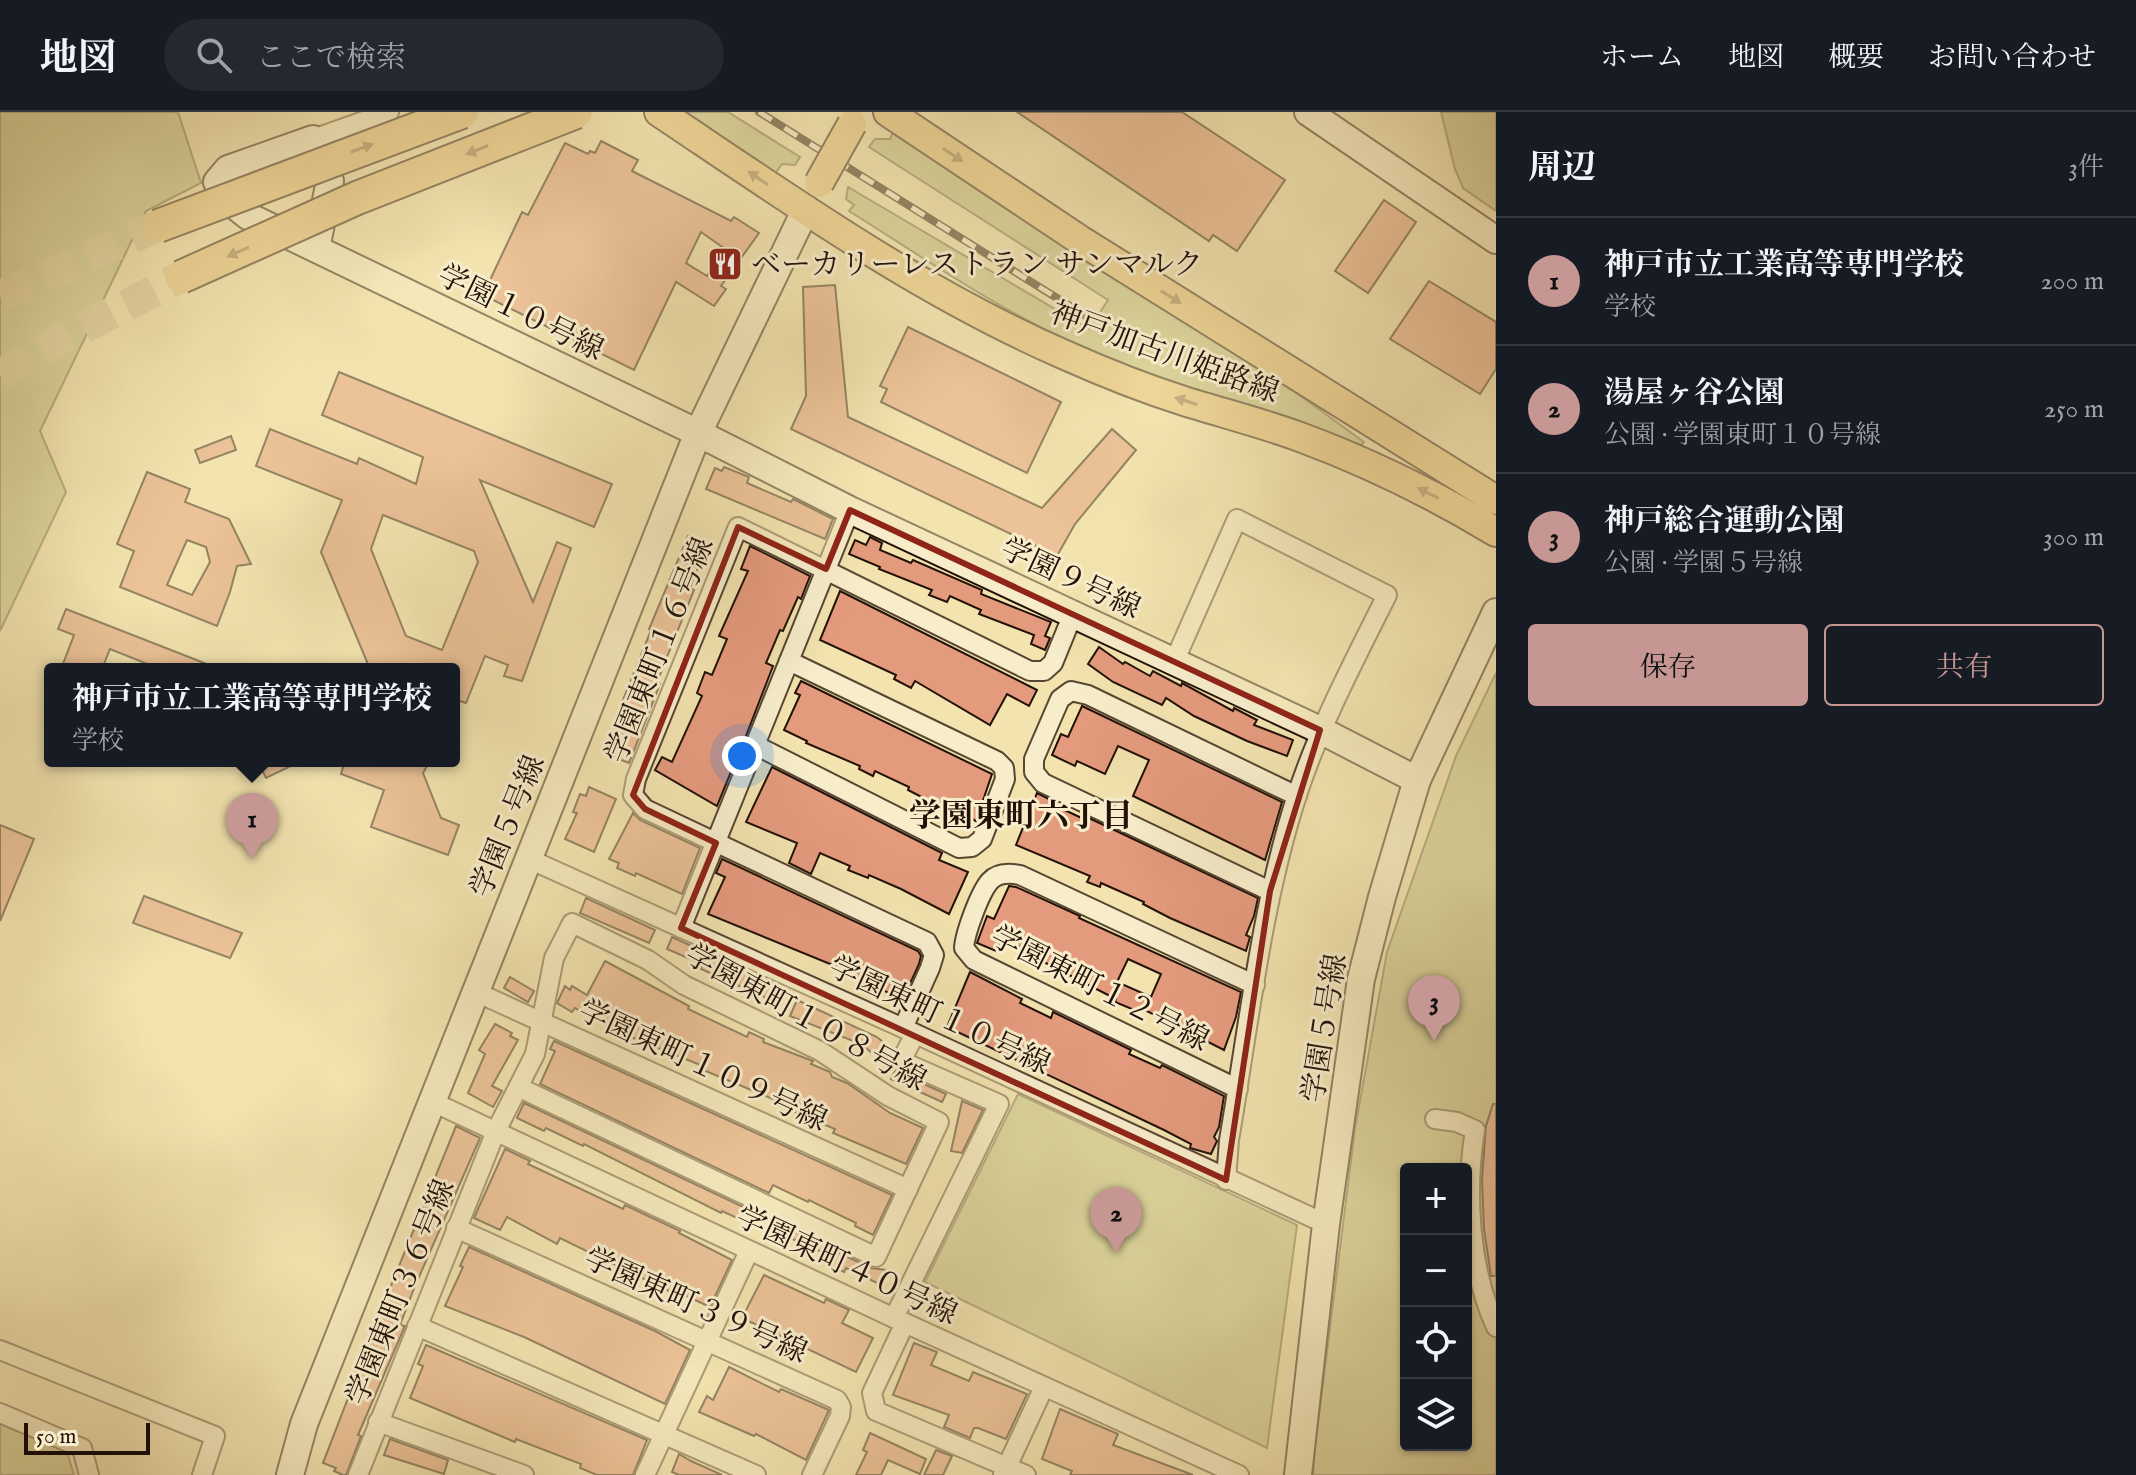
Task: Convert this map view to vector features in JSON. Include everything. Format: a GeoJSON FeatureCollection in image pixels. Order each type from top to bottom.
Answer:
{"type":"FeatureCollection","features":[{"type":"Feature","properties":{"kind":"highway"},"geometry":{"type":"LineString","coordinates":[[158,226],[462,112]]}},
{"type":"Feature","properties":{"kind":"highway"},"geometry":{"type":"LineString","coordinates":[[181,277],[357,198],[576,112]]}},
{"type":"Feature","properties":{"kind":"main road","name":"神戸加古川姫路線"},"geometry":{"type":"LineString","coordinates":[[659,112],[806,209],[952,299],[1019,334],[1156,392],[1277,429],[1347,455],[1437,498],[1496,532]]}},
{"type":"Feature","properties":{"kind":"main road","name":"神戸加古川姫路線"},"geometry":{"type":"LineString","coordinates":[[888,112],[1080,240],[1496,500]]}},
{"type":"Feature","properties":{"kind":"main road"},"geometry":{"type":"LineString","coordinates":[[806,209],[855,118]]}},
{"type":"Feature","properties":{"kind":"street"},"geometry":{"type":"LineString","coordinates":[[316,248],[330,181],[313,139],[389,112]]}},
{"type":"Feature","properties":{"kind":"street"},"geometry":{"type":"LineString","coordinates":[[1308,112],[1496,240]]}},
{"type":"Feature","properties":{"kind":"street","name":"学園１０号線"},"geometry":{"type":"LineString","coordinates":[[313,139],[228,169],[217,182],[224,197],[248,216],[698,433]]}},
{"type":"Feature","properties":{"kind":"street","name":"学園５号線"},"geometry":{"type":"LineString","coordinates":[[290,1475],[304,1424],[698,433],[806,209]]}},
{"type":"Feature","properties":{"kind":"street","name":"学園９号線"},"geometry":{"type":"LineString","coordinates":[[698,433],[850,510],[1320,730],[1417,780]]}},
{"type":"Feature","properties":{"kind":"street"},"geometry":{"type":"LineString","coordinates":[[681,928],[850,510]]}},
{"type":"Feature","properties":{"kind":"street"},"geometry":{"type":"LineString","coordinates":[[1174,662],[1237,519],[1387,595],[1320,730],[1270,891],[1229,1140],[1226,1180]]}},
{"type":"Feature","properties":{"kind":"street","name":"学園東町１６号線"},"geometry":{"type":"LineString","coordinates":[[716,843],[645,809],[633,795],[636,779],[738,527],[826,569]]}},
{"type":"Feature","properties":{"kind":"street"},"geometry":{"type":"LineString","coordinates":[[826,569],[1030,671],[1044,671],[1053,663],[1073,614]]}},
{"type":"Feature","properties":{"kind":"street","name":"学園５号線"},"geometry":{"type":"LineString","coordinates":[[1298,1475],[1326,1224],[1361,979],[1417,780],[1496,612]]}},
{"type":"Feature","properties":{"kind":"street"},"geometry":{"type":"LineString","coordinates":[[755,745],[959,848],[972,847],[982,839],[1005,779],[1004,768],[997,761],[789,661]]}},
{"type":"Feature","properties":{"kind":"street"},"geometry":{"type":"LineString","coordinates":[[1270,891],[1043,783],[1034,772],[1034,759],[1060,699],[1071,691],[1088,695],[1297,796]]}},
{"type":"Feature","properties":{"kind":"street"},"geometry":{"type":"LineString","coordinates":[[716,843],[927,942],[934,955],[901,1061],[999,1104],[900,1320],[872,1393],[876,1411],[1005,1471],[1026,1475]]}},
{"type":"Feature","properties":{"kind":"street","name":"学園東町１０号線"},"geometry":{"type":"LineString","coordinates":[[529,859],[1326,1224]]}},
{"type":"Feature","properties":{"kind":"street","name":"学園東町１２号線"},"geometry":{"type":"LineString","coordinates":[[1238,1089],[974,960],[964,948],[965,932],[990,881],[1007,873],[1020,875],[1255,985]]}},
{"type":"Feature","properties":{"kind":"street","name":"学園東町１０８号線"},"geometry":{"type":"LineString","coordinates":[[496,1131],[518,1087],[535,1054],[554,958],[572,923],[648,960],[684,985],[820,1051],[888,1096],[939,1122],[876,1257],[518,1087]]}},
{"type":"Feature","properties":{"kind":"street","name":"学園東町１０９号線"},"geometry":{"type":"LineString","coordinates":[[476,992],[908,1189]]}},
{"type":"Feature","properties":{"kind":"street","name":"学園東町４０号線"},"geometry":{"type":"LineString","coordinates":[[433,1102],[1219,1471],[1239,1475]]}},
{"type":"Feature","properties":{"kind":"street"},"geometry":{"type":"LineString","coordinates":[[1435,1119],[1457,1122],[1479,1132],[1470,1161],[1471,1220],[1494,1332]]}},
{"type":"Feature","properties":{"kind":"street","name":"学園東町３６号線"},"geometry":{"type":"LineString","coordinates":[[358,1475],[496,1131]]}},
{"type":"Feature","properties":{"kind":"street","name":"学園東町３９号線"},"geometry":{"type":"LineString","coordinates":[[456,1228],[837,1400],[841,1407],[840,1416],[812,1475]]}},
{"type":"Feature","properties":{"kind":"street"},"geometry":{"type":"LineString","coordinates":[[645,1475],[749,1251]]}},
{"type":"Feature","properties":{"kind":"street"},"geometry":{"type":"LineString","coordinates":[[417,1326],[756,1475]]}},
{"type":"Feature","properties":{"kind":"street"},"geometry":{"type":"LineString","coordinates":[[0,1350],[215,1436],[202,1475]]}},
{"type":"Feature","properties":{"kind":"street"},"geometry":{"type":"LineString","coordinates":[[1005,1471],[1044,1387]]}},
{"type":"Feature","properties":{"kind":"street"},"geometry":{"type":"LineString","coordinates":[[0,1413],[82,1448],[89,1475]]}},
{"type":"Feature","properties":{"kind":"street"},"geometry":{"type":"LineString","coordinates":[[378,1422],[524,1475]]}},
{"type":"Feature","properties":{"kind":"highlighted area"},"geometry":{"type":"Polygon","coordinates":[[[850,510],[1320,730],[1270,891],[1226,1180],[681,928],[716,843],[645,809],[633,795],[738,527],[826,569],[850,510]]]}},
{"type":"Feature","properties":{"kind":"green space"},"geometry":{"type":"Polygon","coordinates":[[[0,112],[178,112],[201,183],[146,211],[40,431],[66,492],[0,631],[0,112]]]}},
{"type":"Feature","properties":{"kind":"green space"},"geometry":{"type":"Polygon","coordinates":[[[679,112],[728,112],[800,157],[795,165],[782,164],[774,175],[679,112]]]}},
{"type":"Feature","properties":{"kind":"green space"},"geometry":{"type":"Polygon","coordinates":[[[1441,112],[1496,112],[1496,211],[1463,188],[1455,169],[1441,112]]]}},
{"type":"Feature","properties":{"kind":"green space"},"geometry":{"type":"Polygon","coordinates":[[[893,132],[1246,356],[1364,442],[1361,445],[1219,399],[1080,346],[992,300],[849,211],[854,205],[846,199],[848,187],[1089,329],[1108,300],[869,147],[875,139],[890,139],[893,132]]]}},
{"type":"Feature","properties":{"kind":"green space"},"geometry":{"type":"Polygon","coordinates":[[[1496,673],[1496,1475],[1313,1475],[1355,1129],[1387,952],[1456,756],[1496,673]]]}},
{"type":"Feature","properties":{"kind":"green space"},"geometry":{"type":"Polygon","coordinates":[[[1018,1094],[1297,1225],[1267,1448],[925,1282],[1018,1094]]]}},
{"type":"Feature","properties":{"kind":"green space"},"geometry":{"type":"Polygon","coordinates":[[[0,1419],[65,1446],[74,1475],[0,1475],[0,1419]]]}},
{"type":"Feature","properties":{"kind":"building"},"geometry":{"type":"Polygon","coordinates":[[[1017,112],[1182,112],[1285,180],[1237,251],[1213,235],[1209,241],[1017,112]]]}},
{"type":"Feature","properties":{"kind":"building"},"geometry":{"type":"Polygon","coordinates":[[[601,141],[638,160],[632,171],[731,221],[734,217],[759,233],[721,286],[726,289],[714,306],[676,282],[634,370],[483,295],[522,212],[528,215],[565,143],[588,154],[590,151],[595,153],[601,141]],[[701,232],[686,263],[707,276],[725,249],[701,232]]]}},
{"type":"Feature","properties":{"kind":"building"},"geometry":{"type":"Polygon","coordinates":[[[1384,200],[1416,222],[1368,293],[1335,271],[1384,200]]]}},
{"type":"Feature","properties":{"kind":"building"},"geometry":{"type":"Polygon","coordinates":[[[1429,281],[1496,322],[1496,369],[1480,394],[1390,339],[1429,281]]]}},
{"type":"Feature","properties":{"kind":"building"},"geometry":{"type":"Polygon","coordinates":[[[835,285],[848,417],[1042,508],[1112,429],[1136,450],[1075,524],[1057,556],[791,429],[806,396],[803,287],[835,285]]]}},
{"type":"Feature","properties":{"kind":"building"},"geometry":{"type":"Polygon","coordinates":[[[908,327],[1061,402],[1027,473],[881,402],[887,389],[880,386],[908,327]]]}},
{"type":"Feature","properties":{"kind":"building"},"geometry":{"type":"Polygon","coordinates":[[[339,372],[612,484],[594,527],[480,480],[533,602],[557,542],[571,548],[522,681],[504,676],[508,665],[485,656],[466,703],[460,701],[460,663],[367,663],[321,552],[342,500],[256,466],[270,429],[357,464],[359,458],[416,484],[423,457],[322,415],[339,372]],[[383,515],[371,549],[406,636],[442,650],[478,562],[474,551],[383,515]]]}},
{"type":"Feature","properties":{"kind":"building"},"geometry":{"type":"Polygon","coordinates":[[[231,436],[236,450],[200,463],[195,450],[231,436]]]}},
{"type":"Feature","properties":{"kind":"building"},"geometry":{"type":"Polygon","coordinates":[[[724,467],[749,477],[747,483],[791,502],[793,499],[833,519],[825,539],[706,489],[715,468],[722,471],[724,467]]]}},
{"type":"Feature","properties":{"kind":"building"},"geometry":{"type":"Polygon","coordinates":[[[147,472],[190,489],[185,502],[229,519],[251,564],[237,566],[217,626],[120,587],[134,551],[117,544],[147,472]],[[187,540],[167,585],[192,595],[210,562],[206,547],[187,540]]]}},
{"type":"Feature","properties":{"kind":"building"},"geometry":{"type":"Polygon","coordinates":[[[688,536],[707,544],[690,588],[694,590],[629,763],[608,755],[621,722],[615,720],[688,536]]]}},
{"type":"Feature","properties":{"kind":"building"},"geometry":{"type":"Polygon","coordinates":[[[870,537],[882,543],[880,550],[911,563],[913,560],[982,590],[981,594],[1051,622],[1045,636],[1050,638],[1045,650],[1031,644],[1034,635],[979,614],[981,610],[950,596],[947,602],[929,595],[932,590],[849,554],[855,540],[866,545],[870,537]]]}},
{"type":"Feature","properties":{"kind":"building"},"geometry":{"type":"Polygon","coordinates":[[[750,546],[810,576],[801,599],[798,597],[783,631],[780,630],[766,663],[773,666],[744,741],[737,739],[727,764],[733,767],[717,806],[655,770],[662,757],[672,762],[702,696],[697,693],[705,672],[712,675],[727,639],[719,636],[748,571],[741,569],[750,546]]]}},
{"type":"Feature","properties":{"kind":"building"},"geometry":{"type":"Polygon","coordinates":[[[840,591],[1037,690],[1029,706],[1007,694],[990,725],[915,681],[911,688],[894,679],[896,675],[820,640],[840,591]]]}},
{"type":"Feature","properties":{"kind":"building"},"geometry":{"type":"Polygon","coordinates":[[[66,609],[204,663],[145,663],[110,649],[104,663],[63,663],[74,635],[58,629],[66,609]]]}},
{"type":"Feature","properties":{"kind":"building"},"geometry":{"type":"Polygon","coordinates":[[[1099,647],[1123,664],[1125,662],[1150,676],[1153,671],[1181,686],[1182,683],[1233,711],[1234,708],[1257,720],[1254,725],[1293,740],[1287,756],[1194,716],[1166,698],[1162,705],[1113,682],[1088,664],[1099,647]]]}},
{"type":"Feature","properties":{"kind":"building"},"geometry":{"type":"Polygon","coordinates":[[[801,681],[992,774],[976,821],[957,812],[956,815],[875,771],[873,776],[859,769],[860,766],[784,730],[800,695],[795,693],[801,681]]]}},
{"type":"Feature","properties":{"kind":"building"},"geometry":{"type":"Polygon","coordinates":[[[1082,706],[1282,802],[1265,860],[1133,796],[1149,760],[1118,746],[1105,774],[1077,761],[1075,766],[1052,755],[1061,734],[1068,737],[1082,706]]]}},
{"type":"Feature","properties":{"kind":"building"},"geometry":{"type":"Polygon","coordinates":[[[261,767],[289,767],[266,778],[261,767]]]}},
{"type":"Feature","properties":{"kind":"building"},"geometry":{"type":"Polygon","coordinates":[[[343,767],[426,767],[423,773],[441,818],[459,825],[448,855],[371,827],[384,790],[341,774],[343,767]]]}},
{"type":"Feature","properties":{"kind":"building"},"geometry":{"type":"Polygon","coordinates":[[[772,767],[942,853],[939,860],[968,872],[949,914],[869,875],[868,878],[848,870],[850,866],[820,853],[811,874],[789,863],[797,843],[746,822],[772,767]]]}},
{"type":"Feature","properties":{"kind":"building"},"geometry":{"type":"Polygon","coordinates":[[[589,787],[616,799],[594,852],[565,839],[577,813],[573,812],[580,794],[586,796],[589,787]]]}},
{"type":"Feature","properties":{"kind":"building"},"geometry":{"type":"Polygon","coordinates":[[[1037,793],[1057,803],[1056,806],[1088,821],[1089,818],[1258,898],[1246,935],[1250,937],[1246,951],[1101,883],[1100,887],[1087,882],[1090,876],[1016,845],[1037,793]]]}},
{"type":"Feature","properties":{"kind":"building"},"geometry":{"type":"Polygon","coordinates":[[[633,813],[640,820],[700,848],[682,894],[636,873],[635,876],[617,868],[619,863],[609,859],[633,813]]]}},
{"type":"Feature","properties":{"kind":"building"},"geometry":{"type":"Polygon","coordinates":[[[0,825],[34,839],[0,921],[0,825]]]}},
{"type":"Feature","properties":{"kind":"building"},"geometry":{"type":"Polygon","coordinates":[[[722,859],[918,951],[921,956],[919,964],[903,999],[838,971],[840,968],[708,914],[725,877],[716,873],[722,859]]]}},
{"type":"Feature","properties":{"kind":"building"},"geometry":{"type":"Polygon","coordinates":[[[1009,886],[1016,887],[1241,992],[1224,1050],[1141,1008],[1139,1012],[1115,1002],[1116,999],[1034,957],[1036,954],[1002,939],[996,951],[977,943],[987,916],[994,919],[1009,886]],[[1128,959],[1117,982],[1151,997],[1161,974],[1128,959]]]}},
{"type":"Feature","properties":{"kind":"building"},"geometry":{"type":"Polygon","coordinates":[[[144,896],[242,933],[230,958],[133,923],[144,896]]]}},
{"type":"Feature","properties":{"kind":"building"},"geometry":{"type":"Polygon","coordinates":[[[586,898],[655,930],[649,943],[580,913],[586,898]]]}},
{"type":"Feature","properties":{"kind":"building"},"geometry":{"type":"Polygon","coordinates":[[[672,937],[784,989],[778,1003],[701,969],[702,964],[667,949],[672,937]]]}},
{"type":"Feature","properties":{"kind":"building"},"geometry":{"type":"Polygon","coordinates":[[[605,961],[689,1006],[688,1009],[747,1037],[749,1032],[764,1039],[763,1042],[813,1061],[811,1064],[830,1072],[832,1077],[847,1083],[890,1113],[923,1128],[906,1164],[833,1133],[835,1129],[701,1069],[703,1066],[621,1033],[575,1008],[572,1012],[557,1003],[565,986],[570,990],[572,986],[587,995],[605,961]]]}},
{"type":"Feature","properties":{"kind":"building"},"geometry":{"type":"Polygon","coordinates":[[[970,972],[1022,999],[1020,1003],[1051,1018],[1053,1012],[1131,1050],[1129,1054],[1160,1068],[1162,1065],[1224,1096],[1219,1127],[1214,1137],[1217,1141],[1211,1154],[1190,1148],[1191,1144],[1164,1130],[947,1027],[970,972]]]}},
{"type":"Feature","properties":{"kind":"building"},"geometry":{"type":"Polygon","coordinates":[[[510,977],[534,991],[528,1002],[504,988],[510,977]]]}},
{"type":"Feature","properties":{"kind":"building"},"geometry":{"type":"Polygon","coordinates":[[[797,1000],[877,1037],[893,1050],[892,1053],[884,1063],[861,1044],[790,1016],[797,1000]]]}},
{"type":"Feature","properties":{"kind":"building"},"geometry":{"type":"Polygon","coordinates":[[[495,1024],[518,1040],[492,1086],[502,1091],[493,1107],[468,1093],[485,1054],[479,1050],[495,1024]]]}},
{"type":"Feature","properties":{"kind":"building"},"geometry":{"type":"Polygon","coordinates":[[[554,1041],[892,1195],[873,1235],[809,1200],[773,1185],[769,1193],[540,1084],[555,1051],[550,1049],[554,1041]]]}},
{"type":"Feature","properties":{"kind":"building"},"geometry":{"type":"Polygon","coordinates":[[[895,1071],[946,1094],[942,1102],[891,1079],[895,1071]]]}},
{"type":"Feature","properties":{"kind":"building"},"geometry":{"type":"Polygon","coordinates":[[[962,1101],[983,1110],[962,1153],[951,1151],[962,1101]]]}},
{"type":"Feature","properties":{"kind":"building"},"geometry":{"type":"Polygon","coordinates":[[[524,1103],[758,1214],[756,1218],[751,1216],[748,1223],[721,1213],[584,1144],[546,1128],[544,1131],[517,1118],[524,1103]]]}},
{"type":"Feature","properties":{"kind":"building"},"geometry":{"type":"Polygon","coordinates":[[[1493,1104],[1496,1104],[1496,1276],[1491,1276],[1484,1229],[1482,1179],[1486,1126],[1493,1104]]]}},
{"type":"Feature","properties":{"kind":"building"},"geometry":{"type":"Polygon","coordinates":[[[456,1126],[480,1138],[415,1286],[400,1325],[405,1326],[358,1435],[361,1436],[346,1475],[343,1475],[334,1471],[336,1468],[323,1463],[353,1379],[456,1126]]]}},
{"type":"Feature","properties":{"kind":"building"},"geometry":{"type":"Polygon","coordinates":[[[505,1149],[530,1161],[528,1164],[623,1209],[625,1205],[732,1260],[710,1307],[684,1295],[683,1298],[560,1238],[557,1244],[507,1217],[500,1230],[474,1218],[505,1149]]]}},
{"type":"Feature","properties":{"kind":"building"},"geometry":{"type":"Polygon","coordinates":[[[778,1224],[871,1268],[886,1270],[879,1284],[846,1268],[844,1272],[830,1266],[833,1260],[826,1254],[798,1241],[789,1238],[787,1242],[773,1235],[778,1224]]]}},
{"type":"Feature","properties":{"kind":"building"},"geometry":{"type":"Polygon","coordinates":[[[469,1247],[655,1331],[690,1350],[665,1404],[524,1337],[445,1306],[469,1247]]]}},
{"type":"Feature","properties":{"kind":"building"},"geometry":{"type":"Polygon","coordinates":[[[764,1275],[824,1303],[826,1299],[849,1310],[842,1323],[873,1338],[856,1372],[742,1318],[764,1275]]]}},
{"type":"Feature","properties":{"kind":"building"},"geometry":{"type":"Polygon","coordinates":[[[914,1343],[937,1352],[931,1365],[969,1381],[973,1372],[1027,1394],[1006,1439],[978,1428],[974,1428],[970,1438],[944,1427],[949,1415],[893,1395],[914,1343]]]}},
{"type":"Feature","properties":{"kind":"building"},"geometry":{"type":"Polygon","coordinates":[[[426,1345],[647,1440],[633,1475],[597,1475],[580,1468],[581,1464],[516,1439],[515,1442],[410,1398],[423,1366],[418,1364],[426,1345]]]}},
{"type":"Feature","properties":{"kind":"building"},"geometry":{"type":"Polygon","coordinates":[[[729,1367],[779,1392],[781,1389],[829,1410],[806,1460],[756,1434],[754,1436],[699,1412],[707,1396],[713,1400],[729,1367]]]}},
{"type":"Feature","properties":{"kind":"building"},"geometry":{"type":"Polygon","coordinates":[[[1060,1409],[1118,1434],[1113,1445],[1193,1475],[1070,1475],[1072,1471],[1042,1459],[1060,1409]]]}},
{"type":"Feature","properties":{"kind":"building"},"geometry":{"type":"Polygon","coordinates":[[[870,1433],[926,1459],[920,1474],[888,1460],[881,1475],[856,1475],[867,1452],[863,1450],[870,1433]]]}},
{"type":"Feature","properties":{"kind":"building"},"geometry":{"type":"Polygon","coordinates":[[[390,1439],[448,1460],[444,1474],[384,1455],[390,1439]]]}},
{"type":"Feature","properties":{"kind":"building"},"geometry":{"type":"Polygon","coordinates":[[[936,1450],[952,1456],[943,1475],[924,1475],[936,1450]]]}},
{"type":"Feature","properties":{"kind":"building"},"geometry":{"type":"Polygon","coordinates":[[[679,1454],[722,1475],[679,1475],[672,1472],[679,1454]]]}},
{"type":"Feature","properties":{"kind":"tunnel"},"geometry":{"type":"LineString","coordinates":[[0,296],[158,226]]}},
{"type":"Feature","properties":{"kind":"tunnel"},"geometry":{"type":"LineString","coordinates":[[0,375],[59,340],[181,277]]}},
{"type":"Feature","properties":{"kind":"railway"},"geometry":{"type":"LineString","coordinates":[[759,112],[1089,318]]}},
{"type":"Feature","properties":{"kind":"place","name":"ベーカリーレストラン サンマルク"},"geometry":{"type":"Point","coordinates":[725,264]}},
{"type":"Feature","properties":{"kind":"place","name":"神戸市立工業高等専門学校"},"geometry":{"type":"Point","coordinates":[252,859]}},
{"type":"Feature","properties":{"kind":"place","name":"神戸総合運動公園"},"geometry":{"type":"Point","coordinates":[1434,1041]}},
{"type":"Feature","properties":{"kind":"place","name":"湯屋ヶ谷公園"},"geometry":{"type":"Point","coordinates":[1116,1253]}},
{"type":"Feature","properties":{"kind":"district","name":"学園東町六丁目"},"geometry":{"type":"Point","coordinates":[1021,815]}}]}
